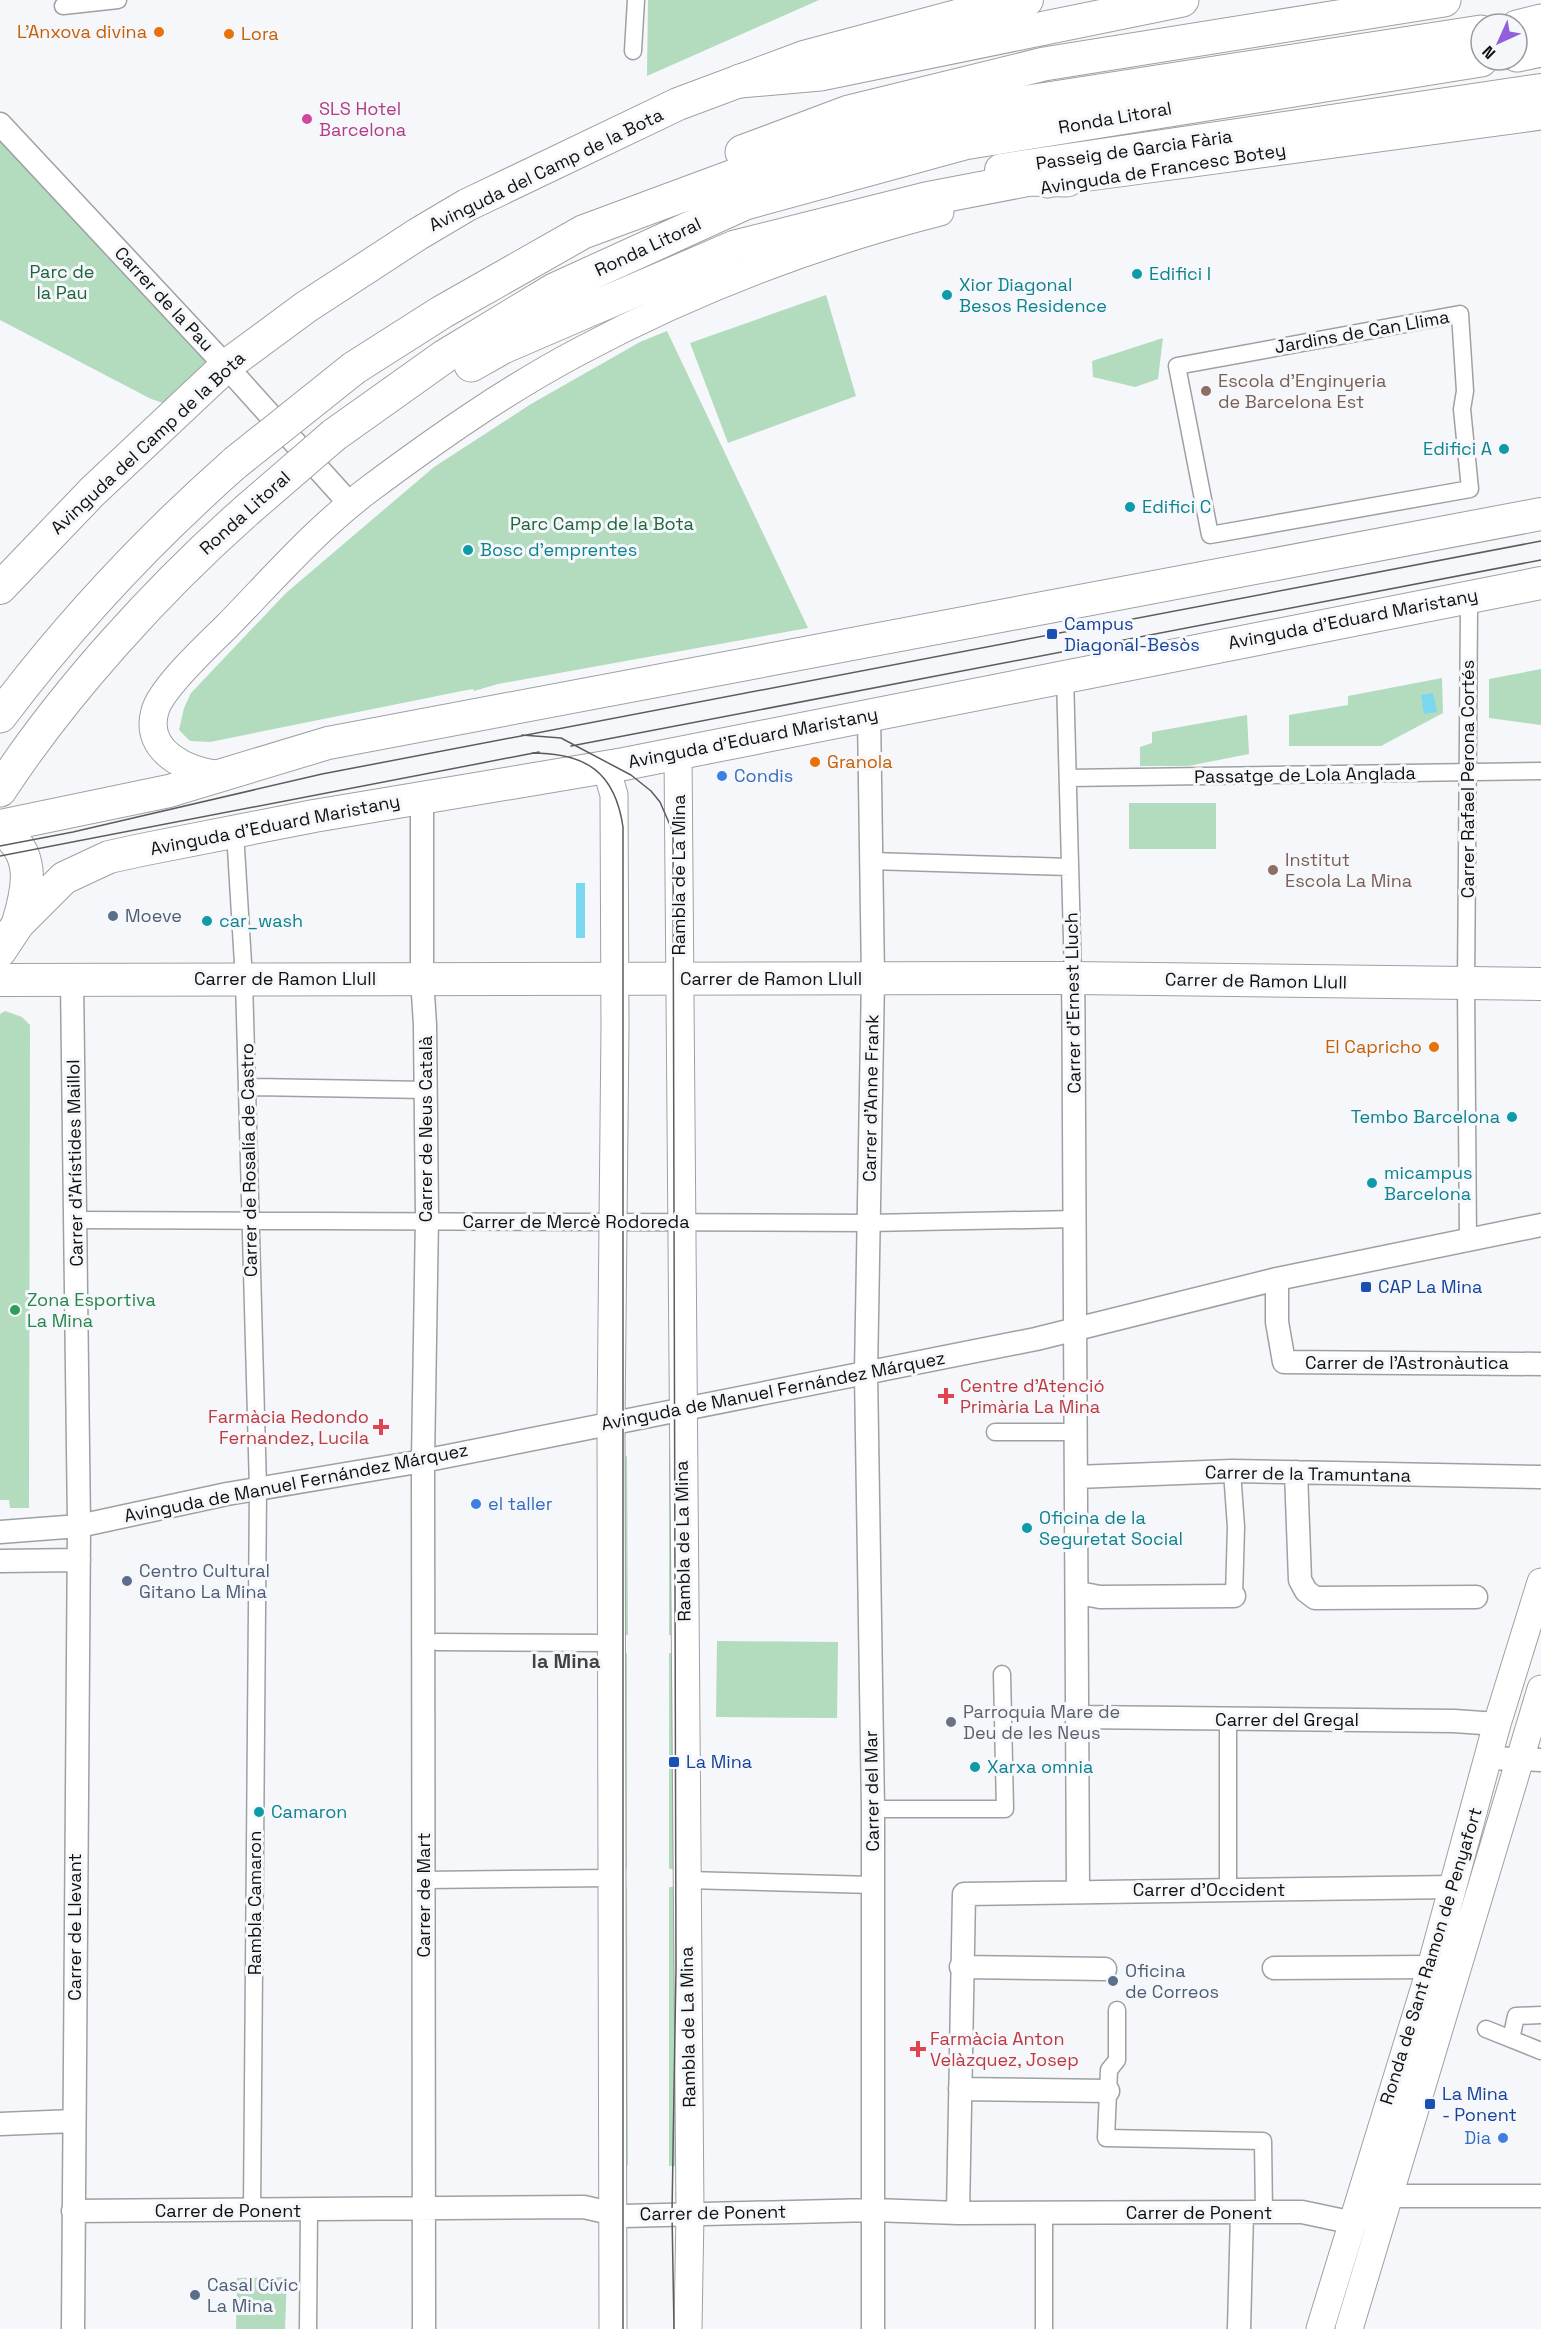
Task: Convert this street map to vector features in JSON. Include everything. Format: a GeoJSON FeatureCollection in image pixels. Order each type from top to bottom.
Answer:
{"type":"FeatureCollection","features":[{"type":"Feature","properties":{"kind":"highway"},"geometry":{"type":"LineString","coordinates":[[740,81],[820,74],[1182,0]]}},
{"type":"Feature","properties":{"kind":"highway"},"geometry":{"type":"LineString","coordinates":[[583,232],[629,203],[679,178],[849,112],[1044,64],[1434,2]]}},
{"type":"Feature","properties":{"kind":"highway","name":"Ronda Litoral"},"geometry":{"type":"LineString","coordinates":[[0,716],[54,646],[96,598],[184,508],[235,462],[354,368],[442,312],[583,232],[753,169],[917,123],[1111,88],[1469,34]]}},
{"type":"Feature","properties":{"kind":"highway","name":"Ronda Litoral"},"geometry":{"type":"LineString","coordinates":[[0,790],[24,753],[167,586],[246,511],[334,435],[445,356],[554,290],[745,203],[964,143],[1469,62]]}},
{"type":"Feature","properties":{"kind":"highway"},"geometry":{"type":"LineString","coordinates":[[334,435],[371,422],[503,347],[735,247],[926,199],[1030,179],[1066,180]]}},
{"type":"Feature","properties":{"kind":"main road","name":"Avinguda del Camp de la Bota"},"geometry":{"type":"LineString","coordinates":[[0,588],[92,492],[226,366],[306,307],[418,234],[467,206],[678,104],[804,57],[979,10],[1027,0]]}},
{"type":"Feature","properties":{"kind":"main road","name":"Passeig de Garcia Fària"},"geometry":{"type":"LineString","coordinates":[[735,247],[829,211],[927,184],[1050,161],[1541,90]]}},
{"type":"Feature","properties":{"kind":"main road"},"geometry":{"type":"LineString","coordinates":[[0,827],[133,800],[328,742],[1541,514]]}},
{"type":"Feature","properties":{"kind":"main road","name":"Avinguda d'Eduard Maristany"},"geometry":{"type":"LineString","coordinates":[[0,951],[18,924],[51,889],[82,868],[141,850],[422,797],[606,767],[1541,583]]}},
{"type":"Feature","properties":{"kind":"main road"},"geometry":{"type":"LineString","coordinates":[[0,827],[17,843],[29,871],[25,900],[18,924]]}},
{"type":"Feature","properties":{"kind":"main road","name":"Carrer de Ramon Llull"},"geometry":{"type":"LineString","coordinates":[[0,980],[1073,978],[1541,984]]}},
{"type":"Feature","properties":{"kind":"street"},"geometry":{"type":"LineString","coordinates":[[63,6],[118,0]]}},
{"type":"Feature","properties":{"kind":"street"},"geometry":{"type":"LineString","coordinates":[[633,51],[636,0]]}},
{"type":"Feature","properties":{"kind":"street","name":"Avinguda de Francesc Botey"},"geometry":{"type":"LineString","coordinates":[[220,775],[199,772],[172,759],[161,747],[154,730],[155,710],[175,682],[207,646],[322,529],[350,504],[495,402],[578,352],[648,316],[759,269],[868,231],[1066,180],[1541,116]]}},
{"type":"Feature","properties":{"kind":"street","name":"Carrer de la Pau"},"geometry":{"type":"LineString","coordinates":[[0,124],[226,366],[350,504]]}},
{"type":"Feature","properties":{"kind":"street","name":"Jardins de Can Llima"},"geometry":{"type":"LineString","coordinates":[[1460,314],[1465,391],[1462,409],[1470,489],[1210,535],[1177,366],[1460,314]]}},
{"type":"Feature","properties":{"kind":"street","name":"Carrer Rafael Perona Cortés"},"geometry":{"type":"LineString","coordinates":[[1468,1240],[1466,948],[1469,610]]}},
{"type":"Feature","properties":{"kind":"street","name":"Carrer d'Ernest Lluch"},"geometry":{"type":"LineString","coordinates":[[1065,676],[1073,978],[1077,1331]]}},
{"type":"Feature","properties":{"kind":"street","name":"Carrer d'Anne Frank"},"geometry":{"type":"LineString","coordinates":[[866,1373],[873,978],[869,715]]}},
{"type":"Feature","properties":{"kind":"street","name":"Rambla de La Mina"},"geometry":{"type":"LineString","coordinates":[[678,753],[690,2213],[688,2329]]}},
{"type":"Feature","properties":{"kind":"street"},"geometry":{"type":"LineString","coordinates":[[606,767],[614,795],[611,1423],[613,2329]]}},
{"type":"Feature","properties":{"kind":"street","name":"Passatge de Lola Anglada"},"geometry":{"type":"LineString","coordinates":[[1068,778],[1541,771]]}},
{"type":"Feature","properties":{"kind":"street","name":"Carrer de Neus Català"},"geometry":{"type":"LineString","coordinates":[[422,797],[422,978],[427,1221],[423,1461]]}},
{"type":"Feature","properties":{"kind":"street","name":"Carrer de Rosalía de Castro"},"geometry":{"type":"LineString","coordinates":[[236,832],[244,980],[258,1488]]}},
{"type":"Feature","properties":{"kind":"street"},"geometry":{"type":"LineString","coordinates":[[871,861],[1070,867]]}},
{"type":"Feature","properties":{"kind":"street","name":"Carrer d'Arístides Maillol"},"geometry":{"type":"LineString","coordinates":[[72,980],[79,1526]]}},
{"type":"Feature","properties":{"kind":"street"},"geometry":{"type":"LineString","coordinates":[[247,1087],[426,1090]]}},
{"type":"Feature","properties":{"kind":"street","name":"Carrer de Mercè Rodoreda"},"geometry":{"type":"LineString","coordinates":[[76,1220],[869,1223],[1076,1219]]}},
{"type":"Feature","properties":{"kind":"street","name":"Avinguda de Manuel Fernández Márquez"},"geometry":{"type":"LineString","coordinates":[[0,1532],[79,1526],[258,1488],[423,1461],[1077,1331],[1277,1279],[1541,1225]]}},
{"type":"Feature","properties":{"kind":"street","name":"Carrer de l'Astronàutica"},"geometry":{"type":"LineString","coordinates":[[1277,1279],[1278,1322],[1284,1362],[1541,1364]]}},
{"type":"Feature","properties":{"kind":"street"},"geometry":{"type":"LineString","coordinates":[[1077,1331],[1078,1891]]}},
{"type":"Feature","properties":{"kind":"street","name":"Carrer del Mar"},"geometry":{"type":"LineString","coordinates":[[866,1373],[873,1809],[873,2329]]}},
{"type":"Feature","properties":{"kind":"street"},"geometry":{"type":"LineString","coordinates":[[994,1432],[1076,1432]]}},
{"type":"Feature","properties":{"kind":"street","name":"Carrer de Mart"},"geometry":{"type":"LineString","coordinates":[[423,1461],[424,2329]]}},
{"type":"Feature","properties":{"kind":"street"},"geometry":{"type":"LineString","coordinates":[[1079,1593],[1100,1597],[1234,1596],[1236,1527],[1232,1471]]}},
{"type":"Feature","properties":{"kind":"street","name":"Carrer de la Tramuntana"},"geometry":{"type":"LineString","coordinates":[[1076,1477],[1232,1471],[1541,1477]]}},
{"type":"Feature","properties":{"kind":"street"},"geometry":{"type":"LineString","coordinates":[[1296,1472],[1300,1580],[1306,1591],[1315,1598],[1476,1597]]}},
{"type":"Feature","properties":{"kind":"street","name":"Rambla Camaron"},"geometry":{"type":"LineString","coordinates":[[252,2210],[258,1488]]}},
{"type":"Feature","properties":{"kind":"street","name":"Carrer de Llevant"},"geometry":{"type":"LineString","coordinates":[[73,2329],[79,1526]]}},
{"type":"Feature","properties":{"kind":"street"},"geometry":{"type":"LineString","coordinates":[[0,1561],[79,1560]]}},
{"type":"Feature","properties":{"kind":"street","name":"Ronda de Sant Ramon de Penyafort"},"geometry":{"type":"LineString","coordinates":[[1320,2329],[1354,2223],[1378,2133],[1431,1966],[1497,1724],[1541,1582]]}},
{"type":"Feature","properties":{"kind":"street"},"geometry":{"type":"LineString","coordinates":[[437,1642],[606,1643]]}},
{"type":"Feature","properties":{"kind":"street"},"geometry":{"type":"LineString","coordinates":[[873,1809],[1005,1809],[1002,1674]]}},
{"type":"Feature","properties":{"kind":"street","name":"Ronda de Sant Ramon de Penyafort"},"geometry":{"type":"LineString","coordinates":[[1349,2329],[1389,2196],[1530,1760],[1541,1689]]}},
{"type":"Feature","properties":{"kind":"street","name":"Carrer del Gregal"},"geometry":{"type":"LineString","coordinates":[[1077,1717],[1497,1724]]}},
{"type":"Feature","properties":{"kind":"street"},"geometry":{"type":"LineString","coordinates":[[1228,1720],[1228,1891]]}},
{"type":"Feature","properties":{"kind":"street"},"geometry":{"type":"LineString","coordinates":[[1489,1758],[1530,1760]]}},
{"type":"Feature","properties":{"kind":"street"},"geometry":{"type":"LineString","coordinates":[[424,1880],[612,1878]]}},
{"type":"Feature","properties":{"kind":"street"},"geometry":{"type":"LineString","coordinates":[[686,1880],[873,1885]]}},
{"type":"Feature","properties":{"kind":"street","name":"Carrer d'Occident"},"geometry":{"type":"LineString","coordinates":[[961,1967],[964,1894],[1453,1887]]}},
{"type":"Feature","properties":{"kind":"street"},"geometry":{"type":"LineString","coordinates":[[1274,1968],[1431,1966]]}},
{"type":"Feature","properties":{"kind":"street"},"geometry":{"type":"LineString","coordinates":[[958,2213],[961,1967],[1105,1969]]}},
{"type":"Feature","properties":{"kind":"street"},"geometry":{"type":"LineString","coordinates":[[1117,2010],[1117,2060],[1108,2070],[1106,2138],[1263,2141],[1239,2329]]}},
{"type":"Feature","properties":{"kind":"street"},"geometry":{"type":"LineString","coordinates":[[1511,2039],[1516,2016],[1541,2015]]}},
{"type":"Feature","properties":{"kind":"street"},"geometry":{"type":"LineString","coordinates":[[1486,2029],[1541,2051]]}},
{"type":"Feature","properties":{"kind":"street"},"geometry":{"type":"LineString","coordinates":[[960,2089],[1108,2091]]}},
{"type":"Feature","properties":{"kind":"street"},"geometry":{"type":"LineString","coordinates":[[0,2124],[74,2121]]}},
{"type":"Feature","properties":{"kind":"street"},"geometry":{"type":"LineString","coordinates":[[1354,2223],[1389,2196],[1541,2196]]}},
{"type":"Feature","properties":{"kind":"street","name":"Carrer de Ponent"},"geometry":{"type":"LineString","coordinates":[[73,2211],[584,2207],[623,2216],[873,2210],[958,2213],[1313,2213],[1354,2223]]}},
{"type":"Feature","properties":{"kind":"street"},"geometry":{"type":"LineString","coordinates":[[308,2329],[309,2210]]}},
{"type":"Feature","properties":{"kind":"street"},"geometry":{"type":"LineString","coordinates":[[1044,2213],[1044,2329]]}},
{"type":"Feature","properties":{"kind":"green space"},"geometry":{"type":"Polygon","coordinates":[[[648,0],[819,0],[647,76],[648,0]]]}},
{"type":"Feature","properties":{"kind":"green space","name":"Parc de la Pau"},"geometry":{"type":"Polygon","coordinates":[[[0,124],[226,366],[181,409],[151,399],[0,320],[0,124]]]}},
{"type":"Feature","properties":{"kind":"green space"},"geometry":{"type":"Polygon","coordinates":[[[826,295],[856,396],[728,443],[690,343],[826,295]]]}},
{"type":"Feature","properties":{"kind":"green space","name":"Parc Camp de la Bota"},"geometry":{"type":"Polygon","coordinates":[[[667,331],[808,628],[498,684],[474,691],[473,689],[462,691],[210,742],[190,741],[179,730],[184,708],[191,693],[286,593],[434,467],[531,404],[640,342],[667,331]]]}},
{"type":"Feature","properties":{"kind":"green space"},"geometry":{"type":"Polygon","coordinates":[[[1163,338],[1158,379],[1135,387],[1093,377],[1092,361],[1163,338]]]}},
{"type":"Feature","properties":{"kind":"green space"},"geometry":{"type":"Polygon","coordinates":[[[1541,669],[1541,725],[1489,718],[1489,679],[1541,669]]]}},
{"type":"Feature","properties":{"kind":"green space"},"geometry":{"type":"Polygon","coordinates":[[[1442,678],[1443,713],[1381,746],[1289,746],[1289,715],[1348,705],[1348,696],[1442,678]]]}},
{"type":"Feature","properties":{"kind":"green space"},"geometry":{"type":"Polygon","coordinates":[[[1247,715],[1249,754],[1188,766],[1140,766],[1140,747],[1152,743],[1152,732],[1247,715]]]}},
{"type":"Feature","properties":{"kind":"green space"},"geometry":{"type":"Polygon","coordinates":[[[1129,803],[1216,803],[1216,849],[1129,849],[1129,803]]]}},
{"type":"Feature","properties":{"kind":"green space","name":"Zona Esportiva La Mina"},"geometry":{"type":"Polygon","coordinates":[[[5,1011],[22,1017],[30,1025],[29,1508],[10,1508],[9,1500],[0,1500],[0,1014],[5,1011]]]}},
{"type":"Feature","properties":{"kind":"green space"},"geometry":{"type":"Polygon","coordinates":[[[669,1448],[678,1448],[679,1635],[669,1635],[669,1448]]]}},
{"type":"Feature","properties":{"kind":"green space"},"geometry":{"type":"Polygon","coordinates":[[[627,1456],[628,1635],[617,1635],[618,1460],[627,1456]]]}},
{"type":"Feature","properties":{"kind":"green space"},"geometry":{"type":"Polygon","coordinates":[[[717,1641],[838,1642],[837,1718],[716,1717],[717,1641]]]}},
{"type":"Feature","properties":{"kind":"green space"},"geometry":{"type":"Polygon","coordinates":[[[616,1653],[627,1653],[627,1869],[616,1869],[616,1653]]]}},
{"type":"Feature","properties":{"kind":"green space"},"geometry":{"type":"Polygon","coordinates":[[[669,1653],[679,1653],[679,1869],[669,1869],[669,1653]]]}},
{"type":"Feature","properties":{"kind":"green space"},"geometry":{"type":"Polygon","coordinates":[[[617,1887],[627,1887],[628,2165],[617,2166],[617,1887]]]}},
{"type":"Feature","properties":{"kind":"green space"},"geometry":{"type":"Polygon","coordinates":[[[669,1887],[679,1887],[680,2166],[669,2166],[669,1887]]]}},
{"type":"Feature","properties":{"kind":"green space"},"geometry":{"type":"Polygon","coordinates":[[[287,2277],[285,2329],[236,2329],[237,2278],[287,2277]]]}},
{"type":"Feature","properties":{"kind":"water"},"geometry":{"type":"Polygon","coordinates":[[[1433,693],[1437,712],[1424,714],[1421,695],[1433,693]]]}},
{"type":"Feature","properties":{"kind":"water"},"geometry":{"type":"Polygon","coordinates":[[[576,883],[585,883],[585,938],[576,938],[576,883]]]}},
{"type":"Feature","properties":{"kind":"tram line"},"geometry":{"type":"LineString","coordinates":[[0,846],[73,832],[322,774],[1541,541]]}},
{"type":"Feature","properties":{"kind":"tram line"},"geometry":{"type":"LineString","coordinates":[[571,746],[1541,560]]}},
{"type":"Feature","properties":{"kind":"tram line"},"geometry":{"type":"LineString","coordinates":[[522,735],[561,738],[631,775],[651,791],[660,802],[673,832],[676,1969],[672,2213],[674,2329]]}},
{"type":"Feature","properties":{"kind":"tram line"},"geometry":{"type":"LineString","coordinates":[[0,856],[539,752]]}},
{"type":"Feature","properties":{"kind":"tram line"},"geometry":{"type":"LineString","coordinates":[[532,753],[568,757],[595,769],[613,792],[623,827],[623,2329]]}},
{"type":"Feature","properties":{"kind":"place","name":"L'Anxova divina"},"geometry":{"type":"Point","coordinates":[159,32]}},
{"type":"Feature","properties":{"kind":"place","name":"Lora"},"geometry":{"type":"Point","coordinates":[229,34]}},
{"type":"Feature","properties":{"kind":"place","name":"SLS Hotel Barcelona"},"geometry":{"type":"Point","coordinates":[307,119]}},
{"type":"Feature","properties":{"kind":"place","name":"Edifici I"},"geometry":{"type":"Point","coordinates":[1137,274]}},
{"type":"Feature","properties":{"kind":"place","name":"Xior Diagonal Besos Residence"},"geometry":{"type":"Point","coordinates":[947,295]}},
{"type":"Feature","properties":{"kind":"place","name":"Escola d'Enginyeria de Barcelona Est"},"geometry":{"type":"Point","coordinates":[1206,391]}},
{"type":"Feature","properties":{"kind":"place","name":"Edifici A"},"geometry":{"type":"Point","coordinates":[1504,449]}},
{"type":"Feature","properties":{"kind":"place","name":"Edifici C"},"geometry":{"type":"Point","coordinates":[1130,507]}},
{"type":"Feature","properties":{"kind":"place","name":"Bosc d'emprentes"},"geometry":{"type":"Point","coordinates":[468,550]}},
{"type":"Feature","properties":{"kind":"place","name":"Campus Diagonal-Besòs"},"geometry":{"type":"Point","coordinates":[1052,634]}},
{"type":"Feature","properties":{"kind":"place","name":"Granola"},"geometry":{"type":"Point","coordinates":[815,762]}},
{"type":"Feature","properties":{"kind":"place","name":"Condis"},"geometry":{"type":"Point","coordinates":[722,776]}},
{"type":"Feature","properties":{"kind":"place","name":"Institut Escola La Mina"},"geometry":{"type":"Point","coordinates":[1273,870]}},
{"type":"Feature","properties":{"kind":"place","name":"Moeve"},"geometry":{"type":"Point","coordinates":[113,916]}},
{"type":"Feature","properties":{"kind":"place","name":"car_wash"},"geometry":{"type":"Point","coordinates":[207,921]}},
{"type":"Feature","properties":{"kind":"place","name":"El Capricho"},"geometry":{"type":"Point","coordinates":[1434,1047]}},
{"type":"Feature","properties":{"kind":"place","name":"Tembo Barcelona"},"geometry":{"type":"Point","coordinates":[1512,1117]}},
{"type":"Feature","properties":{"kind":"place","name":"micampus Barcelona"},"geometry":{"type":"Point","coordinates":[1372,1183]}},
{"type":"Feature","properties":{"kind":"place","name":"CAP La Mina"},"geometry":{"type":"Point","coordinates":[1366,1287]}},
{"type":"Feature","properties":{"kind":"place","name":"Zona Esportiva La Mina"},"geometry":{"type":"Point","coordinates":[15,1310]}},
{"type":"Feature","properties":{"kind":"place","name":"Centre d'Atenció Primària La Mina"},"geometry":{"type":"Point","coordinates":[946,1396]}},
{"type":"Feature","properties":{"kind":"place","name":"Farmàcia Redondo Fernandez, Lucila"},"geometry":{"type":"Point","coordinates":[381,1427]}},
{"type":"Feature","properties":{"kind":"place","name":"el taller"},"geometry":{"type":"Point","coordinates":[476,1504]}},
{"type":"Feature","properties":{"kind":"place","name":"Oficina de la Seguretat Social"},"geometry":{"type":"Point","coordinates":[1027,1528]}},
{"type":"Feature","properties":{"kind":"place","name":"Centro Cultural Gitano La Mina"},"geometry":{"type":"Point","coordinates":[127,1581]}},
{"type":"Feature","properties":{"kind":"place","name":"Parroquia Mare de Deu de les Neus"},"geometry":{"type":"Point","coordinates":[951,1722]}},
{"type":"Feature","properties":{"kind":"place","name":"La Mina"},"geometry":{"type":"Point","coordinates":[674,1762]}},
{"type":"Feature","properties":{"kind":"place","name":"Xarxa omnia"},"geometry":{"type":"Point","coordinates":[975,1767]}},
{"type":"Feature","properties":{"kind":"place","name":"Camaron"},"geometry":{"type":"Point","coordinates":[259,1812]}},
{"type":"Feature","properties":{"kind":"place","name":"Oficina de Correos"},"geometry":{"type":"Point","coordinates":[1113,1981]}},
{"type":"Feature","properties":{"kind":"place","name":"Farmàcia Anton Velàzquez, Josep"},"geometry":{"type":"Point","coordinates":[918,2049]}},
{"type":"Feature","properties":{"kind":"place","name":"La Mina - Ponent"},"geometry":{"type":"Point","coordinates":[1430,2104]}},
{"type":"Feature","properties":{"kind":"place","name":"Dia"},"geometry":{"type":"Point","coordinates":[1503,2138]}},
{"type":"Feature","properties":{"kind":"place","name":"Casal Cívic La Mina"},"geometry":{"type":"Point","coordinates":[195,2295]}},
{"type":"Feature","properties":{"kind":"district","name":"la Mina"},"geometry":{"type":"Point","coordinates":[566,1661]}}]}
